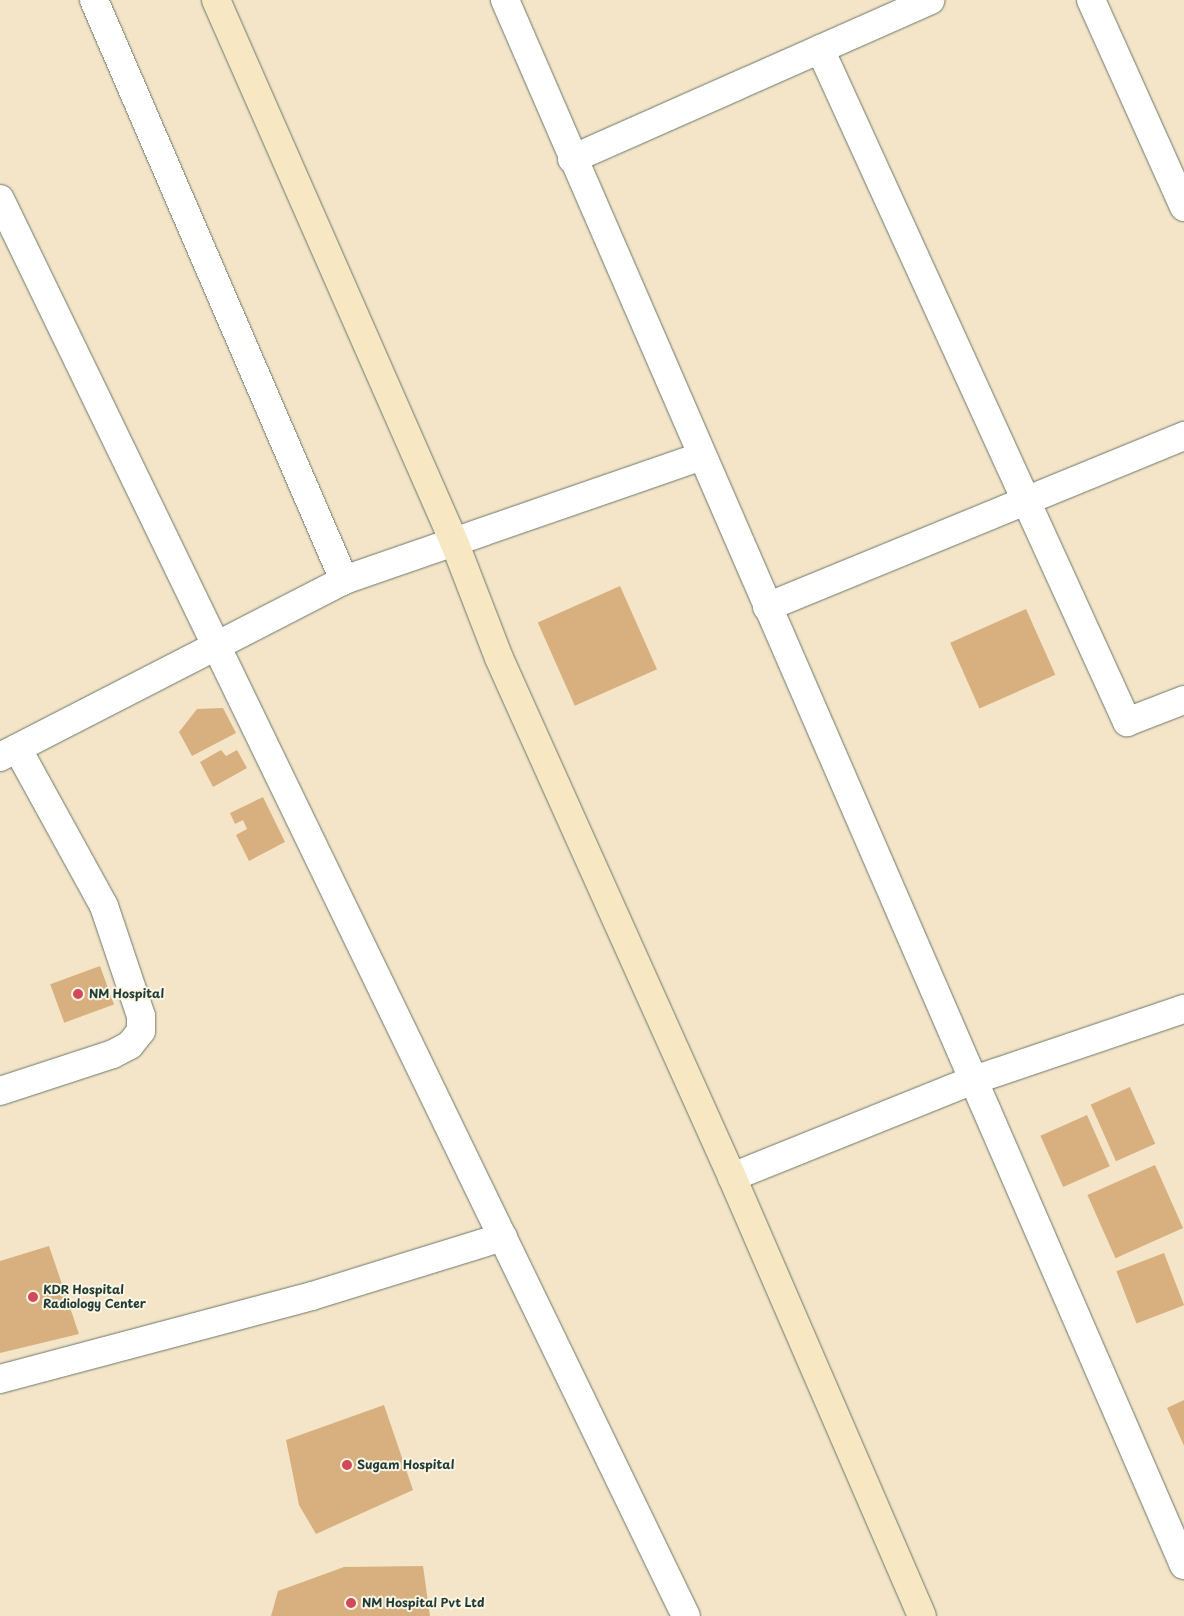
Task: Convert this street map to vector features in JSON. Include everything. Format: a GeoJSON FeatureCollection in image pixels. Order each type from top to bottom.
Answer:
{"type":"FeatureCollection","features":[{"type":"Feature","properties":{"kind":"street"},"geometry":{"type":"LineString","coordinates":[[94,0],[344,580]]}},
{"type":"Feature","properties":{"kind":"street"},"geometry":{"type":"LineString","coordinates":[[216,0],[455,544],[499,658],[732,1177],[922,1616]]}},
{"type":"Feature","properties":{"kind":"street"},"geometry":{"type":"LineString","coordinates":[[504,0],[971,1081],[1184,1565]]}},
{"type":"Feature","properties":{"kind":"street"},"geometry":{"type":"LineString","coordinates":[[572,159],[930,0]]}},
{"type":"Feature","properties":{"kind":"street"},"geometry":{"type":"LineString","coordinates":[[1091,0],[1184,208]]}},
{"type":"Feature","properties":{"kind":"street"},"geometry":{"type":"LineString","coordinates":[[820,49],[1127,722],[1184,700]]}},
{"type":"Feature","properties":{"kind":"street"},"geometry":{"type":"LineString","coordinates":[[3,214],[215,643],[686,1616]]}},
{"type":"Feature","properties":{"kind":"street"},"geometry":{"type":"LineString","coordinates":[[767,608],[1028,504],[1184,436]]}},
{"type":"Feature","properties":{"kind":"street"},"geometry":{"type":"LineString","coordinates":[[0,1091],[113,1054],[130,1045],[141,1031],[141,1016],[104,906],[9,752],[215,643],[344,580],[455,544],[700,457]]}},
{"type":"Feature","properties":{"kind":"street"},"geometry":{"type":"LineString","coordinates":[[732,1177],[971,1081],[1184,1008]]}},
{"type":"Feature","properties":{"kind":"street"},"geometry":{"type":"LineString","coordinates":[[0,1379],[312,1296],[503,1237]]}},
{"type":"Feature","properties":{"kind":"building"},"geometry":{"type":"Polygon","coordinates":[[[620,586],[657,669],[575,706],[538,623],[620,586]]]}},
{"type":"Feature","properties":{"kind":"building"},"geometry":{"type":"Polygon","coordinates":[[[1026,609],[1055,675],[979,709],[950,643],[1026,609]]]}},
{"type":"Feature","properties":{"kind":"building"},"geometry":{"type":"Polygon","coordinates":[[[223,708],[236,733],[192,756],[179,732],[197,709],[223,708]]]}},
{"type":"Feature","properties":{"kind":"building"},"geometry":{"type":"Polygon","coordinates":[[[221,750],[226,756],[237,750],[247,768],[213,787],[200,762],[221,750]]]}},
{"type":"Feature","properties":{"kind":"building"},"geometry":{"type":"Polygon","coordinates":[[[263,797],[285,842],[249,861],[236,835],[247,829],[243,820],[235,824],[230,813],[263,797]]]}},
{"type":"Feature","properties":{"kind":"building"},"geometry":{"type":"Polygon","coordinates":[[[100,966],[114,1005],[64,1023],[50,984],[100,966]]]}},
{"type":"Feature","properties":{"kind":"building"},"geometry":{"type":"Polygon","coordinates":[[[1130,1087],[1155,1144],[1116,1161],[1091,1104],[1130,1087]]]}},
{"type":"Feature","properties":{"kind":"building"},"geometry":{"type":"Polygon","coordinates":[[[1087,1115],[1110,1166],[1063,1187],[1040,1136],[1087,1115]]]}},
{"type":"Feature","properties":{"kind":"building"},"geometry":{"type":"Polygon","coordinates":[[[1155,1165],[1183,1228],[1115,1258],[1087,1195],[1155,1165]]]}},
{"type":"Feature","properties":{"kind":"building","name":"KDR Hospital Radiology Center"},"geometry":{"type":"Polygon","coordinates":[[[49,1246],[79,1334],[0,1353],[0,1261],[49,1246]]]}},
{"type":"Feature","properties":{"kind":"building"},"geometry":{"type":"Polygon","coordinates":[[[1164,1253],[1184,1305],[1136,1324],[1116,1271],[1164,1253]]]}},
{"type":"Feature","properties":{"kind":"building"},"geometry":{"type":"Polygon","coordinates":[[[1184,1400],[1184,1446],[1167,1408],[1184,1400]]]}},
{"type":"Feature","properties":{"kind":"building","name":"Sugam Hospital"},"geometry":{"type":"Polygon","coordinates":[[[384,1405],[413,1490],[316,1534],[299,1505],[286,1440],[384,1405]]]}},
{"type":"Feature","properties":{"kind":"building","name":"NM Hospital Pvt Ltd"},"geometry":{"type":"Polygon","coordinates":[[[423,1566],[430,1616],[271,1616],[278,1591],[344,1567],[423,1566]]]}},
{"type":"Feature","properties":{"kind":"place","name":"NM Hospital"},"geometry":{"type":"Point","coordinates":[78,994]}},
{"type":"Feature","properties":{"kind":"place","name":"KDR Hospital Radiology Center"},"geometry":{"type":"Point","coordinates":[33,1297]}},
{"type":"Feature","properties":{"kind":"place","name":"Sugam Hospital"},"geometry":{"type":"Point","coordinates":[347,1465]}},
{"type":"Feature","properties":{"kind":"place","name":"NM Hospital Pvt Ltd"},"geometry":{"type":"Point","coordinates":[351,1603]}}]}
